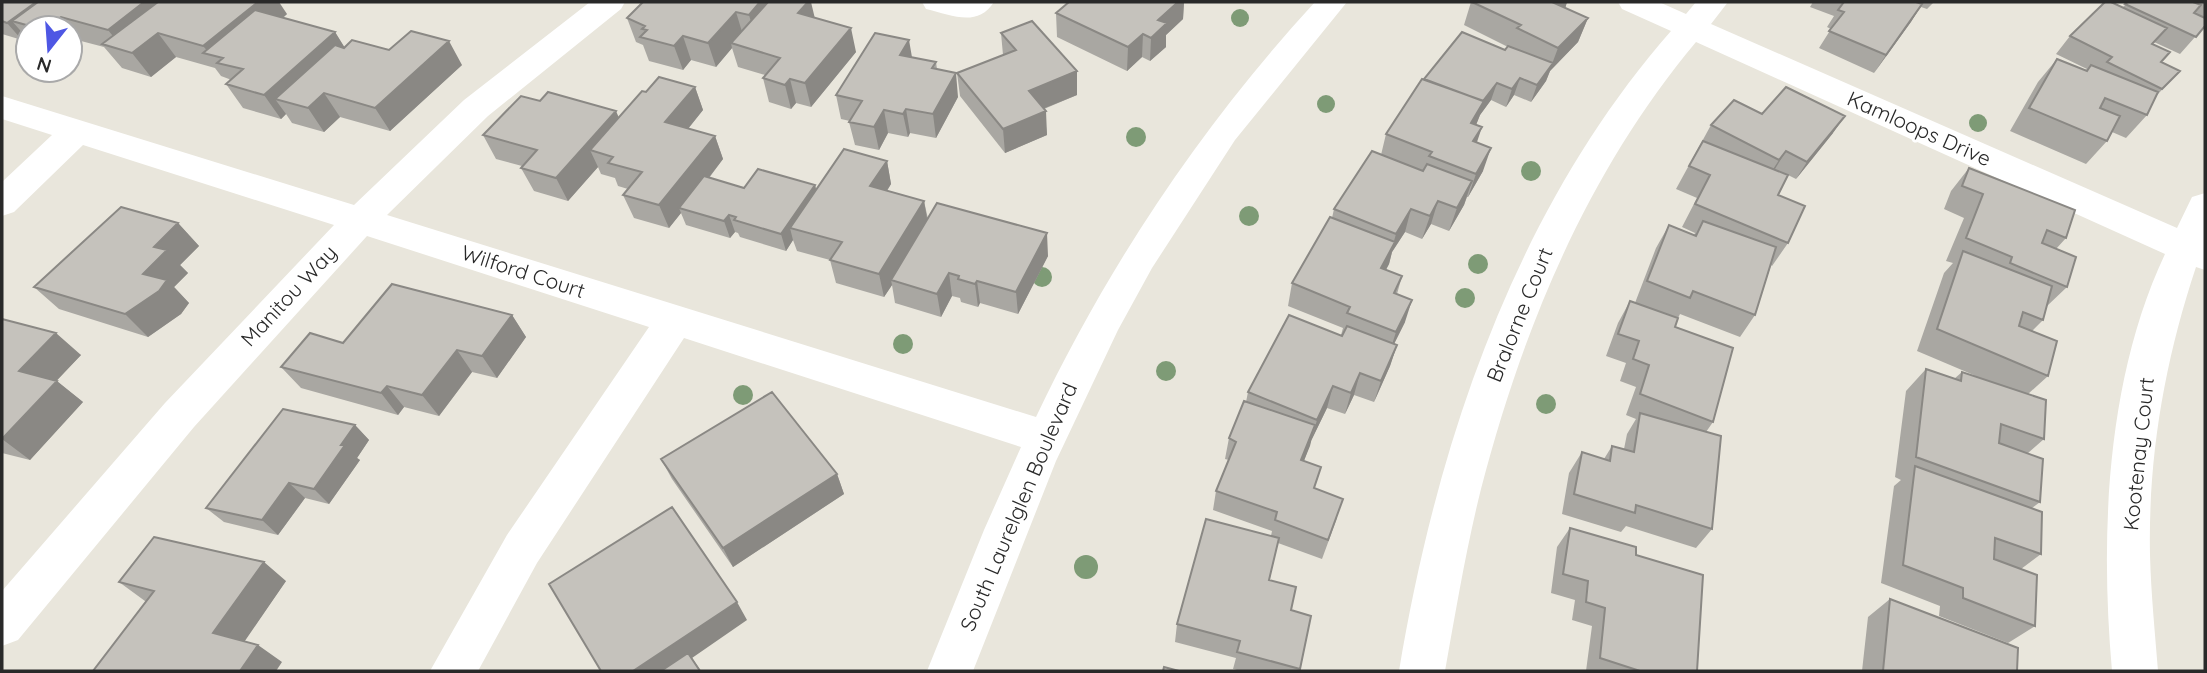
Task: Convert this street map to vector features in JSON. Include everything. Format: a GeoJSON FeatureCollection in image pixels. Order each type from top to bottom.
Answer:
{"type":"FeatureCollection","features":[{"type":"Feature","properties":{"kind":"street","name":"Manitou Way"},"geometry":{"type":"LineString","coordinates":[[2,625],[69,541],[213,376],[360,220],[456,125],[523,68],[610,2]]}},
{"type":"Feature","properties":{"kind":"street"},"geometry":{"type":"LineString","coordinates":[[937,2],[974,6]]}},
{"type":"Feature","properties":{"kind":"street","name":"South Laurelglen Boulevard"},"geometry":{"type":"LineString","coordinates":[[950,671],[987,569],[1045,437],[1109,310],[1166,215],[1222,133],[1332,2]]}},
{"type":"Feature","properties":{"kind":"street","name":"Kamloops Drive"},"geometry":{"type":"LineString","coordinates":[[1633,2],[1701,14],[2195,251]]}},
{"type":"Feature","properties":{"kind":"street","name":"Bralorne Court"},"geometry":{"type":"LineString","coordinates":[[1422,671],[1436,587],[1464,471],[1495,370],[1530,283],[1579,183],[1633,99],[1701,14]]}},
{"type":"Feature","properties":{"kind":"street","name":"Wilford Court"},"geometry":{"type":"LineString","coordinates":[[2,107],[1045,437]]}},
{"type":"Feature","properties":{"kind":"street"},"geometry":{"type":"LineString","coordinates":[[2,203],[77,131]]}},
{"type":"Feature","properties":{"kind":"street","name":"Kootenay Court"},"geometry":{"type":"LineString","coordinates":[[2135,671],[2130,629],[2129,510],[2139,408],[2158,321],[2195,251],[2205,206]]}},
{"type":"Feature","properties":{"kind":"street"},"geometry":{"type":"LineString","coordinates":[[453,671],[522,550],[675,320]]}},
{"type":"Feature","properties":{"kind":"building"},"geometry":{"type":"Polygon","coordinates":[[[2,2],[36,2],[19,14],[14,14],[14,18],[7,23],[2,21],[2,2]]]}},
{"type":"Feature","properties":{"kind":"building"},"geometry":{"type":"Polygon","coordinates":[[[38,2],[144,2],[108,30],[84,23],[84,14],[22,14],[38,2]]]}},
{"type":"Feature","properties":{"kind":"building"},"geometry":{"type":"Polygon","coordinates":[[[158,2],[258,2],[203,46],[158,33],[132,53],[102,44],[158,2]]]}},
{"type":"Feature","properties":{"kind":"building"},"geometry":{"type":"Polygon","coordinates":[[[643,2],[760,2],[749,15],[736,12],[708,43],[683,36],[674,46],[640,37],[647,30],[642,29],[645,26],[627,18],[643,2]]]}},
{"type":"Feature","properties":{"kind":"building"},"geometry":{"type":"Polygon","coordinates":[[[768,2],[808,2],[798,13],[851,28],[805,83],[790,79],[785,85],[763,78],[780,58],[731,43],[768,2]]]}},
{"type":"Feature","properties":{"kind":"building"},"geometry":{"type":"Polygon","coordinates":[[[1069,2],[1178,2],[1158,20],[1167,23],[1151,38],[1143,34],[1128,47],[1056,13],[1069,2]]]}},
{"type":"Feature","properties":{"kind":"building"},"geometry":{"type":"Polygon","coordinates":[[[1472,2],[1556,2],[1554,3],[1588,18],[1558,48],[1517,28],[1521,25],[1472,2]]]}},
{"type":"Feature","properties":{"kind":"building"},"geometry":{"type":"Polygon","coordinates":[[[1844,2],[1922,4],[1886,55],[1829,31],[1844,12],[1838,10],[1844,2]]]}},
{"type":"Feature","properties":{"kind":"building"},"geometry":{"type":"Polygon","coordinates":[[[2105,2],[2111,2],[2167,28],[2152,44],[2170,52],[2161,62],[2180,71],[2162,89],[2107,62],[2112,57],[2070,36],[2105,2]]]}},
{"type":"Feature","properties":{"kind":"building"},"geometry":{"type":"Polygon","coordinates":[[[2193,2],[2201,5],[2194,13],[2205,18],[2205,26],[2196,37],[2125,4],[2193,2]]]}},
{"type":"Feature","properties":{"kind":"building"},"geometry":{"type":"Polygon","coordinates":[[[255,10],[335,32],[264,95],[226,84],[243,69],[217,63],[223,58],[203,53],[255,10]]]}},
{"type":"Feature","properties":{"kind":"building"},"geometry":{"type":"Polygon","coordinates":[[[1032,21],[1077,71],[1029,91],[1046,111],[1003,129],[957,73],[1016,50],[1001,33],[1032,21]]]}},
{"type":"Feature","properties":{"kind":"building"},"geometry":{"type":"Polygon","coordinates":[[[411,31],[449,41],[375,108],[324,93],[308,108],[275,99],[335,45],[344,48],[352,40],[389,50],[411,31]]]}},
{"type":"Feature","properties":{"kind":"building"},"geometry":{"type":"Polygon","coordinates":[[[1462,32],[1505,50],[1508,46],[1553,63],[1537,85],[1520,78],[1512,89],[1497,83],[1483,101],[1424,79],[1462,32]]]}},
{"type":"Feature","properties":{"kind":"building"},"geometry":{"type":"Polygon","coordinates":[[[875,33],[909,40],[900,55],[936,62],[932,68],[956,73],[933,114],[906,109],[903,114],[884,110],[874,127],[849,122],[862,101],[836,95],[875,33]]]}},
{"type":"Feature","properties":{"kind":"building"},"geometry":{"type":"Polygon","coordinates":[[[2057,59],[2087,71],[2091,65],[2158,92],[2147,115],[2105,98],[2100,108],[2120,116],[2107,141],[2029,108],[2057,59]]]}},
{"type":"Feature","properties":{"kind":"building"},"geometry":{"type":"Polygon","coordinates":[[[659,77],[695,87],[665,122],[715,136],[659,205],[623,195],[642,172],[608,163],[613,157],[590,150],[642,91],[646,92],[659,77]]]}},
{"type":"Feature","properties":{"kind":"building"},"geometry":{"type":"Polygon","coordinates":[[[1422,79],[1484,101],[1471,123],[1482,127],[1473,141],[1491,148],[1476,174],[1429,156],[1432,152],[1386,134],[1422,79]]]}},
{"type":"Feature","properties":{"kind":"building"},"geometry":{"type":"Polygon","coordinates":[[[1786,87],[1845,116],[1807,162],[1786,151],[1779,160],[1711,125],[1734,100],[1762,114],[1786,87]]]}},
{"type":"Feature","properties":{"kind":"building"},"geometry":{"type":"Polygon","coordinates":[[[548,92],[616,111],[556,178],[521,168],[537,150],[483,135],[521,96],[540,101],[548,92]]]}},
{"type":"Feature","properties":{"kind":"building"},"geometry":{"type":"Polygon","coordinates":[[[1703,141],[1788,175],[1778,195],[1805,206],[1788,243],[1695,204],[1710,175],[1689,166],[1703,141]]]}},
{"type":"Feature","properties":{"kind":"building"},"geometry":{"type":"Polygon","coordinates":[[[844,149],[887,161],[870,186],[924,201],[879,274],[830,260],[842,242],[790,228],[844,149]]]}},
{"type":"Feature","properties":{"kind":"building"},"geometry":{"type":"Polygon","coordinates":[[[1372,151],[1423,171],[1427,164],[1472,181],[1457,208],[1438,201],[1430,216],[1411,209],[1396,234],[1334,209],[1372,151]]]}},
{"type":"Feature","properties":{"kind":"building"},"geometry":{"type":"Polygon","coordinates":[[[1969,168],[2075,210],[2066,238],[2047,230],[2042,243],[2076,257],[2067,287],[2010,263],[2012,257],[1966,238],[1983,194],[1962,186],[1969,168]]]}},
{"type":"Feature","properties":{"kind":"building"},"geometry":{"type":"Polygon","coordinates":[[[758,169],[815,185],[781,234],[734,220],[736,217],[729,215],[724,221],[679,208],[704,176],[744,188],[758,169]]]}},
{"type":"Feature","properties":{"kind":"building"},"geometry":{"type":"Polygon","coordinates":[[[937,203],[1047,233],[1016,292],[977,281],[975,284],[949,273],[937,294],[891,280],[937,203]]]}},
{"type":"Feature","properties":{"kind":"building"},"geometry":{"type":"Polygon","coordinates":[[[121,207],[178,223],[154,247],[167,250],[143,274],[167,280],[159,291],[125,314],[34,287],[121,207]]]}},
{"type":"Feature","properties":{"kind":"building"},"geometry":{"type":"Polygon","coordinates":[[[1330,217],[1395,242],[1381,268],[1402,276],[1394,293],[1412,300],[1396,332],[1347,313],[1350,307],[1292,283],[1330,217]]]}},
{"type":"Feature","properties":{"kind":"building"},"geometry":{"type":"Polygon","coordinates":[[[1703,221],[1776,247],[1755,315],[1693,291],[1690,298],[1647,281],[1669,225],[1696,236],[1703,221]]]}},
{"type":"Feature","properties":{"kind":"building"},"geometry":{"type":"Polygon","coordinates":[[[1963,251],[2052,286],[2043,320],[2023,312],[2019,326],[2057,341],[2048,376],[1937,329],[1963,251]]]}},
{"type":"Feature","properties":{"kind":"building"},"geometry":{"type":"Polygon","coordinates":[[[392,284],[512,315],[482,356],[457,350],[422,395],[387,386],[381,393],[281,367],[310,333],[343,343],[392,284]]]}},
{"type":"Feature","properties":{"kind":"building"},"geometry":{"type":"Polygon","coordinates":[[[1630,301],[1678,318],[1675,327],[1733,348],[1713,422],[1640,394],[1649,365],[1633,359],[1639,341],[1618,334],[1630,301]]]}},
{"type":"Feature","properties":{"kind":"building"},"geometry":{"type":"Polygon","coordinates":[[[1289,315],[1342,336],[1347,326],[1397,345],[1381,381],[1360,373],[1351,393],[1333,386],[1317,420],[1248,392],[1289,315]]]}},
{"type":"Feature","properties":{"kind":"building"},"geometry":{"type":"Polygon","coordinates":[[[2,319],[56,333],[19,371],[57,381],[2,439],[2,319]]]}},
{"type":"Feature","properties":{"kind":"building"},"geometry":{"type":"Polygon","coordinates":[[[1926,369],[1961,381],[1962,372],[2046,400],[2044,439],[2001,424],[1999,443],[2043,459],[2040,502],[1916,457],[1926,369]]]}},
{"type":"Feature","properties":{"kind":"building"},"geometry":{"type":"Polygon","coordinates":[[[772,392],[837,474],[723,548],[661,459],[772,392]]]}},
{"type":"Feature","properties":{"kind":"building"},"geometry":{"type":"Polygon","coordinates":[[[1244,401],[1315,425],[1301,460],[1321,467],[1314,488],[1343,499],[1328,540],[1275,520],[1277,512],[1216,491],[1236,442],[1229,438],[1244,401]]]}},
{"type":"Feature","properties":{"kind":"building"},"geometry":{"type":"Polygon","coordinates":[[[283,409],[355,425],[341,445],[345,445],[314,489],[289,483],[262,520],[206,508],[283,409]]]}},
{"type":"Feature","properties":{"kind":"building"},"geometry":{"type":"Polygon","coordinates":[[[1640,413],[1721,436],[1712,529],[1636,505],[1635,513],[1574,494],[1582,452],[1610,461],[1612,446],[1634,452],[1640,413]]]}},
{"type":"Feature","properties":{"kind":"building"},"geometry":{"type":"Polygon","coordinates":[[[1915,466],[2042,512],[2041,554],[1995,538],[1994,559],[2037,575],[2035,626],[1963,598],[1963,588],[1903,565],[1915,466]]]}},
{"type":"Feature","properties":{"kind":"building"},"geometry":{"type":"Polygon","coordinates":[[[672,507],[737,602],[633,671],[601,671],[549,584],[672,507]]]}},
{"type":"Feature","properties":{"kind":"building"},"geometry":{"type":"Polygon","coordinates":[[[1206,519],[1279,538],[1269,580],[1296,587],[1291,610],[1311,616],[1300,669],[1237,652],[1240,641],[1177,624],[1206,519]]]}},
{"type":"Feature","properties":{"kind":"building"},"geometry":{"type":"Polygon","coordinates":[[[1570,528],[1636,547],[1636,555],[1703,575],[1697,671],[1640,671],[1600,658],[1605,608],[1586,602],[1588,581],[1563,574],[1570,528]]]}},
{"type":"Feature","properties":{"kind":"building"},"geometry":{"type":"Polygon","coordinates":[[[154,537],[264,562],[213,633],[258,645],[240,671],[93,671],[154,591],[119,582],[154,537]]]}},
{"type":"Feature","properties":{"kind":"building"},"geometry":{"type":"Polygon","coordinates":[[[1890,599],[2018,648],[2017,671],[1883,671],[1890,599]]]}},
{"type":"Feature","properties":{"kind":"building"},"geometry":{"type":"Polygon","coordinates":[[[688,653],[700,671],[661,671],[688,653]]]}},
{"type":"Feature","properties":{"kind":"building"},"geometry":{"type":"Polygon","coordinates":[[[1164,667],[1179,671],[1163,671],[1164,667]]]}}]}
